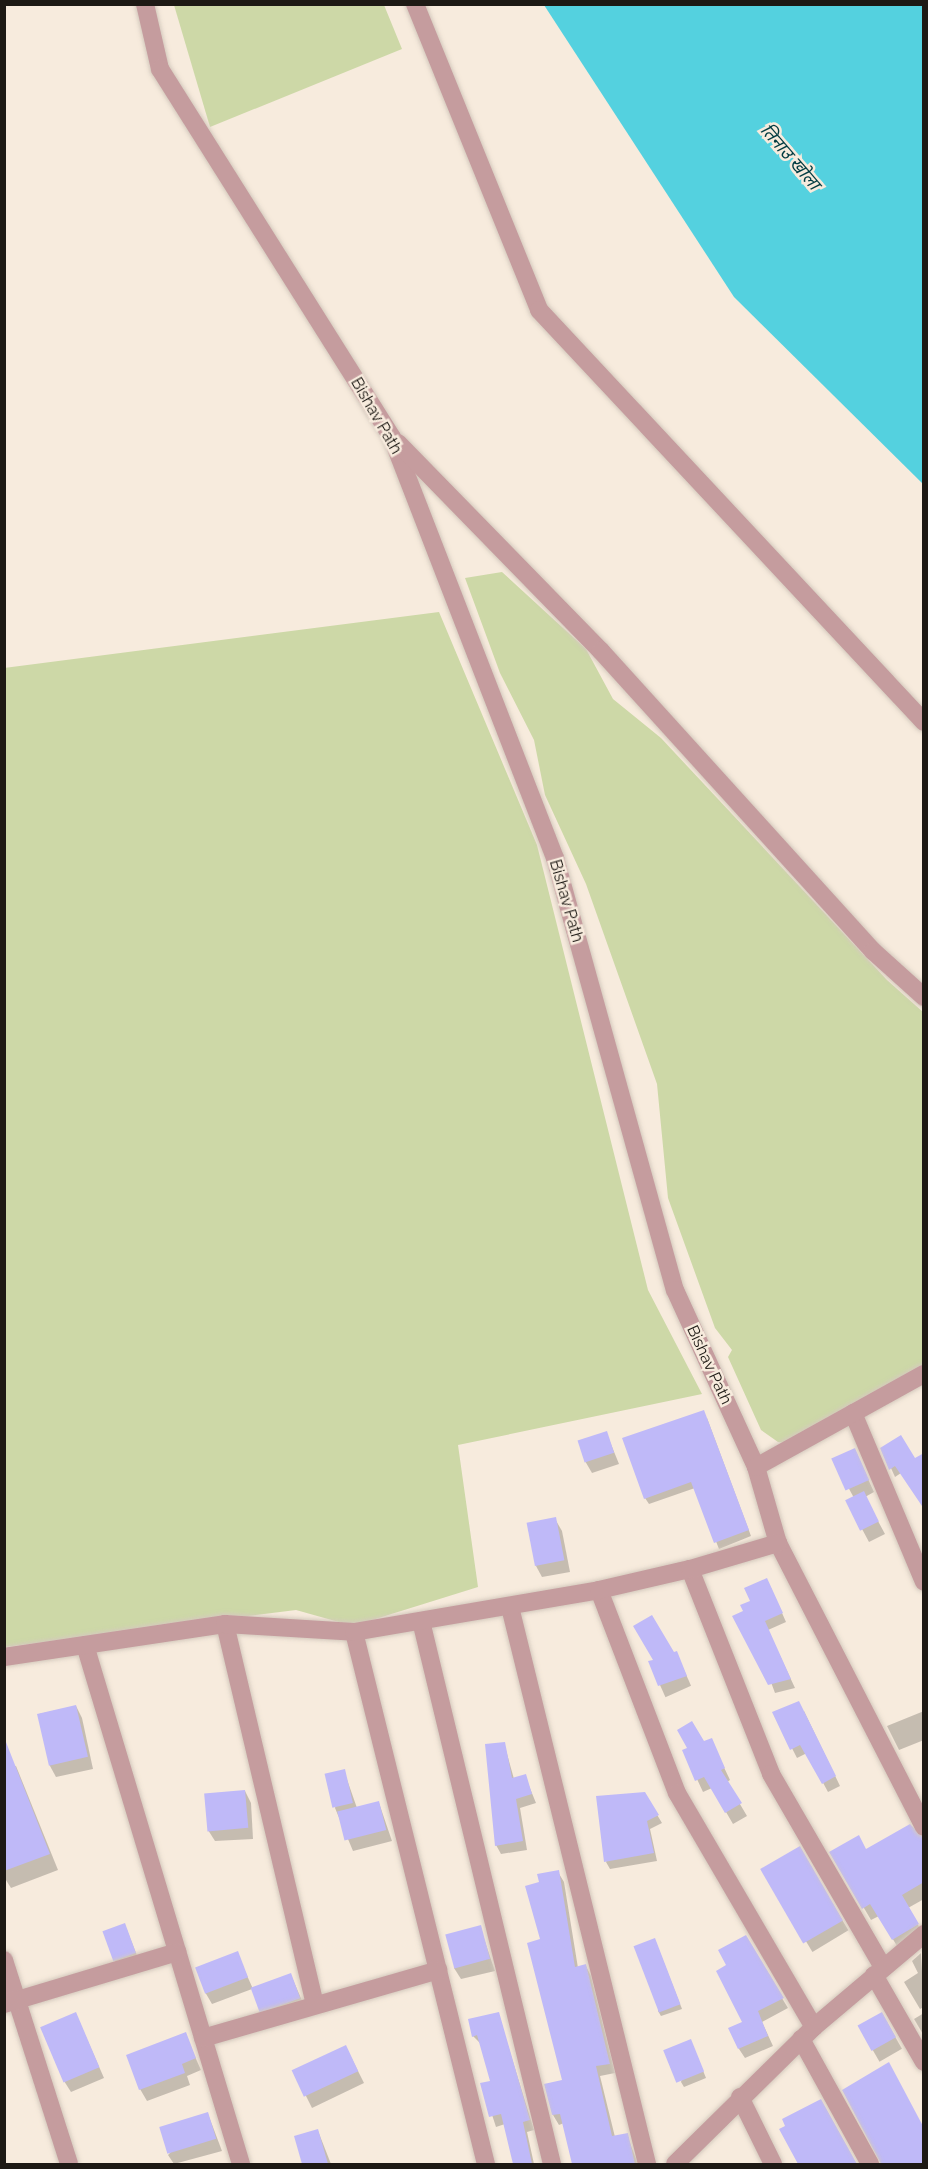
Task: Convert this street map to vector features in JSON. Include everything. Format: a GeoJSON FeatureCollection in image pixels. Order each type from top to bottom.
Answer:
{"type":"FeatureCollection","features":[{"type":"Feature","properties":{"kind":"street","name":"Bishav Path"},"geometry":{"type":"LineString","coordinates":[[145,4],[160,69],[392,438],[555,858],[675,1290],[756,1467],[778,1543],[924,1827]]}},
{"type":"Feature","properties":{"kind":"street"},"geometry":{"type":"LineString","coordinates":[[416,4],[539,310],[924,722]]}},
{"type":"Feature","properties":{"kind":"street"},"geometry":{"type":"LineString","coordinates":[[392,438],[602,651],[873,951],[924,997]]}},
{"type":"Feature","properties":{"kind":"street"},"geometry":{"type":"LineString","coordinates":[[756,1467],[924,1374]]}},
{"type":"Feature","properties":{"kind":"street"},"geometry":{"type":"LineString","coordinates":[[853,1413],[924,1582]]}},
{"type":"Feature","properties":{"kind":"street"},"geometry":{"type":"LineString","coordinates":[[4,1657],[225,1624],[354,1632],[599,1590],[690,1569],[778,1543]]}},
{"type":"Feature","properties":{"kind":"street"},"geometry":{"type":"LineString","coordinates":[[690,1569],[771,1774],[879,1971],[924,2062]]}},
{"type":"Feature","properties":{"kind":"street"},"geometry":{"type":"LineString","coordinates":[[599,1590],[677,1793],[807,2033],[870,2164]]}},
{"type":"Feature","properties":{"kind":"street"},"geometry":{"type":"LineString","coordinates":[[510,1607],[646,2164]]}},
{"type":"Feature","properties":{"kind":"street"},"geometry":{"type":"LineString","coordinates":[[421,1621],[552,2164]]}},
{"type":"Feature","properties":{"kind":"street"},"geometry":{"type":"LineString","coordinates":[[225,1624],[315,2006]]}},
{"type":"Feature","properties":{"kind":"street"},"geometry":{"type":"LineString","coordinates":[[354,1632],[486,2164]]}},
{"type":"Feature","properties":{"kind":"street"},"geometry":{"type":"LineString","coordinates":[[86,1645],[241,2164]]}},
{"type":"Feature","properties":{"kind":"street"},"geometry":{"type":"LineString","coordinates":[[675,2164],[807,2033],[924,1934]]}},
{"type":"Feature","properties":{"kind":"street"},"geometry":{"type":"LineString","coordinates":[[11,2002],[177,1952]]}},
{"type":"Feature","properties":{"kind":"street"},"geometry":{"type":"LineString","coordinates":[[4,1960],[11,2002],[69,2164]]}},
{"type":"Feature","properties":{"kind":"street"},"geometry":{"type":"LineString","coordinates":[[203,2038],[438,1970]]}},
{"type":"Feature","properties":{"kind":"street"},"geometry":{"type":"LineString","coordinates":[[740,2097],[773,2164]]}},
{"type":"Feature","properties":{"kind":"green space"},"geometry":{"type":"Polygon","coordinates":[[[174,5],[384,5],[402,49],[210,127],[174,5]]]}},
{"type":"Feature","properties":{"kind":"green space"},"geometry":{"type":"Polygon","coordinates":[[[502,572],[586,649],[613,699],[661,738],[887,980],[923,1012],[923,1366],[789,1443],[778,1442],[761,1430],[728,1357],[732,1350],[715,1328],[668,1198],[657,1084],[586,884],[545,795],[534,740],[500,673],[465,578],[502,572]]]}},
{"type":"Feature","properties":{"kind":"green space"},"geometry":{"type":"Polygon","coordinates":[[[439,612],[537,845],[648,1290],[702,1394],[458,1445],[478,1587],[353,1626],[296,1610],[5,1647],[4,668],[439,612]]]}},
{"type":"Feature","properties":{"kind":"water","name":"तिनाउ खोला"},"geometry":{"type":"Polygon","coordinates":[[[544,5],[923,5],[923,484],[734,297],[544,5]]]}},
{"type":"Feature","properties":{"kind":"building"},"geometry":{"type":"Polygon","coordinates":[[[704,1410],[749,1530],[714,1543],[691,1482],[644,1499],[622,1438],[704,1410]]]}},
{"type":"Feature","properties":{"kind":"building"},"geometry":{"type":"Polygon","coordinates":[[[607,1431],[614,1453],[585,1462],[578,1441],[607,1431]]]}},
{"type":"Feature","properties":{"kind":"building"},"geometry":{"type":"Polygon","coordinates":[[[901,1435],[915,1458],[924,1453],[924,1509],[895,1466],[889,1470],[880,1448],[901,1435]]]}},
{"type":"Feature","properties":{"kind":"building"},"geometry":{"type":"Polygon","coordinates":[[[855,1448],[869,1480],[845,1491],[831,1459],[855,1448]]]}},
{"type":"Feature","properties":{"kind":"building"},"geometry":{"type":"Polygon","coordinates":[[[864,1491],[879,1522],[860,1531],[845,1500],[864,1491]]]}},
{"type":"Feature","properties":{"kind":"building"},"geometry":{"type":"Polygon","coordinates":[[[556,1517],[564,1560],[535,1566],[527,1523],[556,1517]]]}},
{"type":"Feature","properties":{"kind":"building"},"geometry":{"type":"Polygon","coordinates":[[[767,1578],[783,1613],[765,1621],[791,1679],[768,1685],[732,1616],[743,1611],[740,1605],[750,1601],[744,1588],[767,1578]]]}},
{"type":"Feature","properties":{"kind":"building"},"geometry":{"type":"Polygon","coordinates":[[[652,1615],[674,1652],[677,1651],[687,1676],[658,1686],[648,1661],[653,1660],[633,1626],[652,1615]]]}},
{"type":"Feature","properties":{"kind":"building"},"geometry":{"type":"Polygon","coordinates":[[[799,1701],[836,1776],[822,1784],[800,1745],[790,1750],[772,1712],[799,1701]]]}},
{"type":"Feature","properties":{"kind":"building"},"geometry":{"type":"Polygon","coordinates":[[[76,1705],[88,1757],[49,1766],[37,1714],[76,1705]]]}},
{"type":"Feature","properties":{"kind":"building"},"geometry":{"type":"Polygon","coordinates":[[[692,1721],[704,1741],[712,1738],[725,1768],[721,1770],[742,1803],[725,1813],[704,1777],[695,1781],[682,1750],[687,1748],[677,1730],[692,1721]]]}},
{"type":"Feature","properties":{"kind":"building"},"geometry":{"type":"Polygon","coordinates":[[[4,1737],[50,1854],[4,1871],[4,1737]]]}},
{"type":"Feature","properties":{"kind":"building"},"geometry":{"type":"Polygon","coordinates":[[[505,1742],[512,1778],[526,1774],[532,1794],[516,1799],[523,1841],[495,1846],[485,1744],[505,1742]]]}},
{"type":"Feature","properties":{"kind":"building"},"geometry":{"type":"Polygon","coordinates":[[[345,1769],[353,1803],[332,1808],[325,1774],[345,1769]]]}},
{"type":"Feature","properties":{"kind":"building"},"geometry":{"type":"Polygon","coordinates":[[[245,1790],[248,1828],[207,1831],[204,1794],[245,1790]]]}},
{"type":"Feature","properties":{"kind":"building"},"geometry":{"type":"Polygon","coordinates":[[[645,1792],[659,1815],[647,1821],[654,1853],[604,1862],[596,1796],[645,1792]]]}},
{"type":"Feature","properties":{"kind":"building"},"geometry":{"type":"Polygon","coordinates":[[[379,1801],[386,1830],[345,1841],[337,1811],[379,1801]]]}},
{"type":"Feature","properties":{"kind":"building"},"geometry":{"type":"Polygon","coordinates":[[[910,1824],[924,1838],[924,1882],[902,1895],[919,1924],[892,1940],[870,1904],[862,1909],[829,1852],[859,1835],[866,1849],[910,1824]]]}},
{"type":"Feature","properties":{"kind":"building"},"geometry":{"type":"Polygon","coordinates":[[[800,1846],[843,1920],[803,1943],[760,1869],[800,1846]]]}},
{"type":"Feature","properties":{"kind":"building"},"geometry":{"type":"Polygon","coordinates":[[[559,1870],[575,1967],[586,1964],[610,2064],[596,2066],[612,2136],[628,2133],[635,2164],[572,2164],[560,2114],[552,2115],[544,2084],[562,2080],[527,1943],[540,1939],[525,1886],[539,1882],[537,1874],[559,1870]]]}},
{"type":"Feature","properties":{"kind":"building"},"geometry":{"type":"Polygon","coordinates":[[[125,1923],[136,1953],[113,1961],[102,1931],[125,1923]]]}},
{"type":"Feature","properties":{"kind":"building"},"geometry":{"type":"Polygon","coordinates":[[[481,1925],[490,1959],[454,1968],[445,1935],[481,1925]]]}},
{"type":"Feature","properties":{"kind":"building"},"geometry":{"type":"Polygon","coordinates":[[[746,1935],[784,1998],[758,2011],[768,2036],[738,2049],[728,2028],[742,2022],[716,1971],[726,1965],[718,1950],[746,1935]]]}},
{"type":"Feature","properties":{"kind":"building"},"geometry":{"type":"Polygon","coordinates":[[[655,1938],[680,2004],[659,2013],[634,1946],[655,1938]]]}},
{"type":"Feature","properties":{"kind":"building"},"geometry":{"type":"Polygon","coordinates":[[[238,1951],[248,1977],[205,1994],[195,1967],[238,1951]]]}},
{"type":"Feature","properties":{"kind":"building"},"geometry":{"type":"Polygon","coordinates":[[[291,1973],[300,1998],[260,2013],[251,1988],[291,1973]]]}},
{"type":"Feature","properties":{"kind":"building"},"geometry":{"type":"Polygon","coordinates":[[[76,2012],[99,2067],[64,2082],[40,2027],[76,2012]]]}},
{"type":"Feature","properties":{"kind":"building"},"geometry":{"type":"Polygon","coordinates":[[[499,2012],[530,2120],[523,2122],[532,2164],[513,2164],[501,2114],[489,2117],[480,2083],[490,2081],[477,2035],[472,2037],[468,2019],[499,2012]]]}},
{"type":"Feature","properties":{"kind":"building"},"geometry":{"type":"Polygon","coordinates":[[[882,2012],[896,2037],[872,2051],[858,2026],[882,2012]]]}},
{"type":"Feature","properties":{"kind":"building"},"geometry":{"type":"Polygon","coordinates":[[[186,2032],[196,2058],[182,2064],[185,2073],[139,2090],[126,2055],[186,2032]]]}},
{"type":"Feature","properties":{"kind":"building"},"geometry":{"type":"Polygon","coordinates":[[[691,2039],[704,2071],[676,2083],[663,2050],[691,2039]]]}},
{"type":"Feature","properties":{"kind":"building"},"geometry":{"type":"Polygon","coordinates":[[[346,2045],[358,2071],[304,2097],[292,2070],[346,2045]]]}},
{"type":"Feature","properties":{"kind":"building"},"geometry":{"type":"Polygon","coordinates":[[[889,2062],[924,2128],[924,2164],[881,2164],[842,2090],[889,2062]]]}},
{"type":"Feature","properties":{"kind":"building"},"geometry":{"type":"Polygon","coordinates":[[[821,2099],[857,2164],[798,2164],[779,2129],[785,2126],[782,2119],[821,2099]]]}},
{"type":"Feature","properties":{"kind":"building"},"geometry":{"type":"Polygon","coordinates":[[[208,2112],[216,2139],[167,2154],[159,2127],[208,2112]]]}},
{"type":"Feature","properties":{"kind":"building"},"geometry":{"type":"Polygon","coordinates":[[[318,2129],[328,2164],[302,2164],[294,2136],[318,2129]]]}}]}
